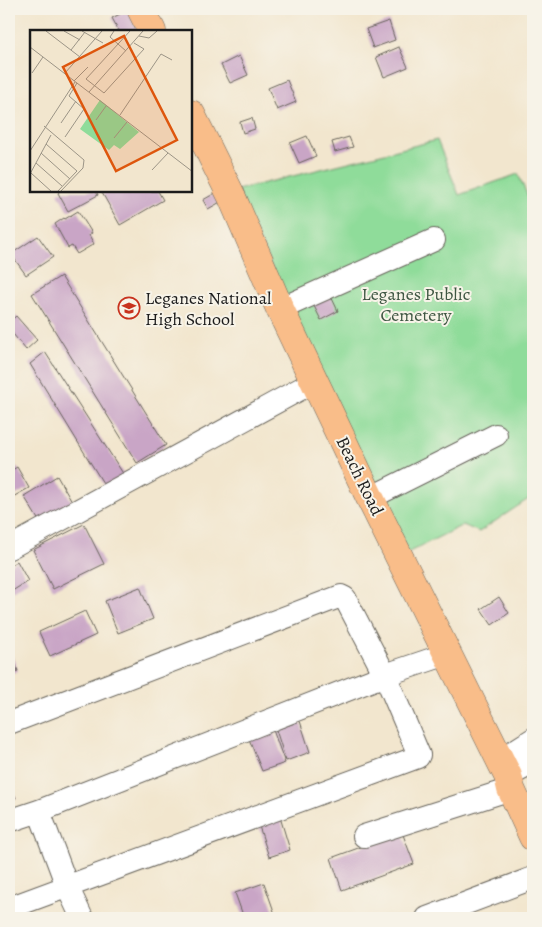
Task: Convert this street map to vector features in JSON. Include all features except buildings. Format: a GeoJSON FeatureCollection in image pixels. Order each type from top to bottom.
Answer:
{"type":"FeatureCollection","features":[{"type":"Feature","properties":{"kind":"main road"},"geometry":{"type":"LineString","coordinates":[[142,9],[152,30]]}},
{"type":"Feature","properties":{"kind":"main road","name":"Beach Road"},"geometry":{"type":"LineString","coordinates":[[192,116],[231,195],[280,309],[506,775],[533,837]]}},
{"type":"Feature","properties":{"kind":"street"},"geometry":{"type":"LineString","coordinates":[[280,309],[434,240]]}},
{"type":"Feature","properties":{"kind":"street"},"geometry":{"type":"LineString","coordinates":[[9,548],[315,381]]}},
{"type":"Feature","properties":{"kind":"street"},"geometry":{"type":"LineString","coordinates":[[370,498],[496,435]]}},
{"type":"Feature","properties":{"kind":"street"},"geometry":{"type":"LineString","coordinates":[[9,724],[341,596],[345,598],[385,675],[418,753],[418,756],[9,908]]}},
{"type":"Feature","properties":{"kind":"street"},"geometry":{"type":"LineString","coordinates":[[9,821],[39,811],[385,675],[447,654]]}},
{"type":"Feature","properties":{"kind":"street"},"geometry":{"type":"LineString","coordinates":[[506,775],[533,739]]}},
{"type":"Feature","properties":{"kind":"street"},"geometry":{"type":"LineString","coordinates":[[364,836],[533,763]]}},
{"type":"Feature","properties":{"kind":"street"},"geometry":{"type":"LineString","coordinates":[[39,811],[67,886],[82,918]]}},
{"type":"Feature","properties":{"kind":"street"},"geometry":{"type":"LineString","coordinates":[[427,918],[533,878]]}},
{"type":"Feature","properties":{"kind":"green space","name":"Leganes Public Cemetery"},"geometry":{"type":"Polygon","coordinates":[[[437,140],[459,195],[518,174],[533,208],[533,496],[479,532],[463,525],[401,556],[237,190],[437,140]]]}},
{"type":"Feature","properties":{"kind":"place","name":"Leganes National High School"},"geometry":{"type":"Point","coordinates":[129,308]}}]}
